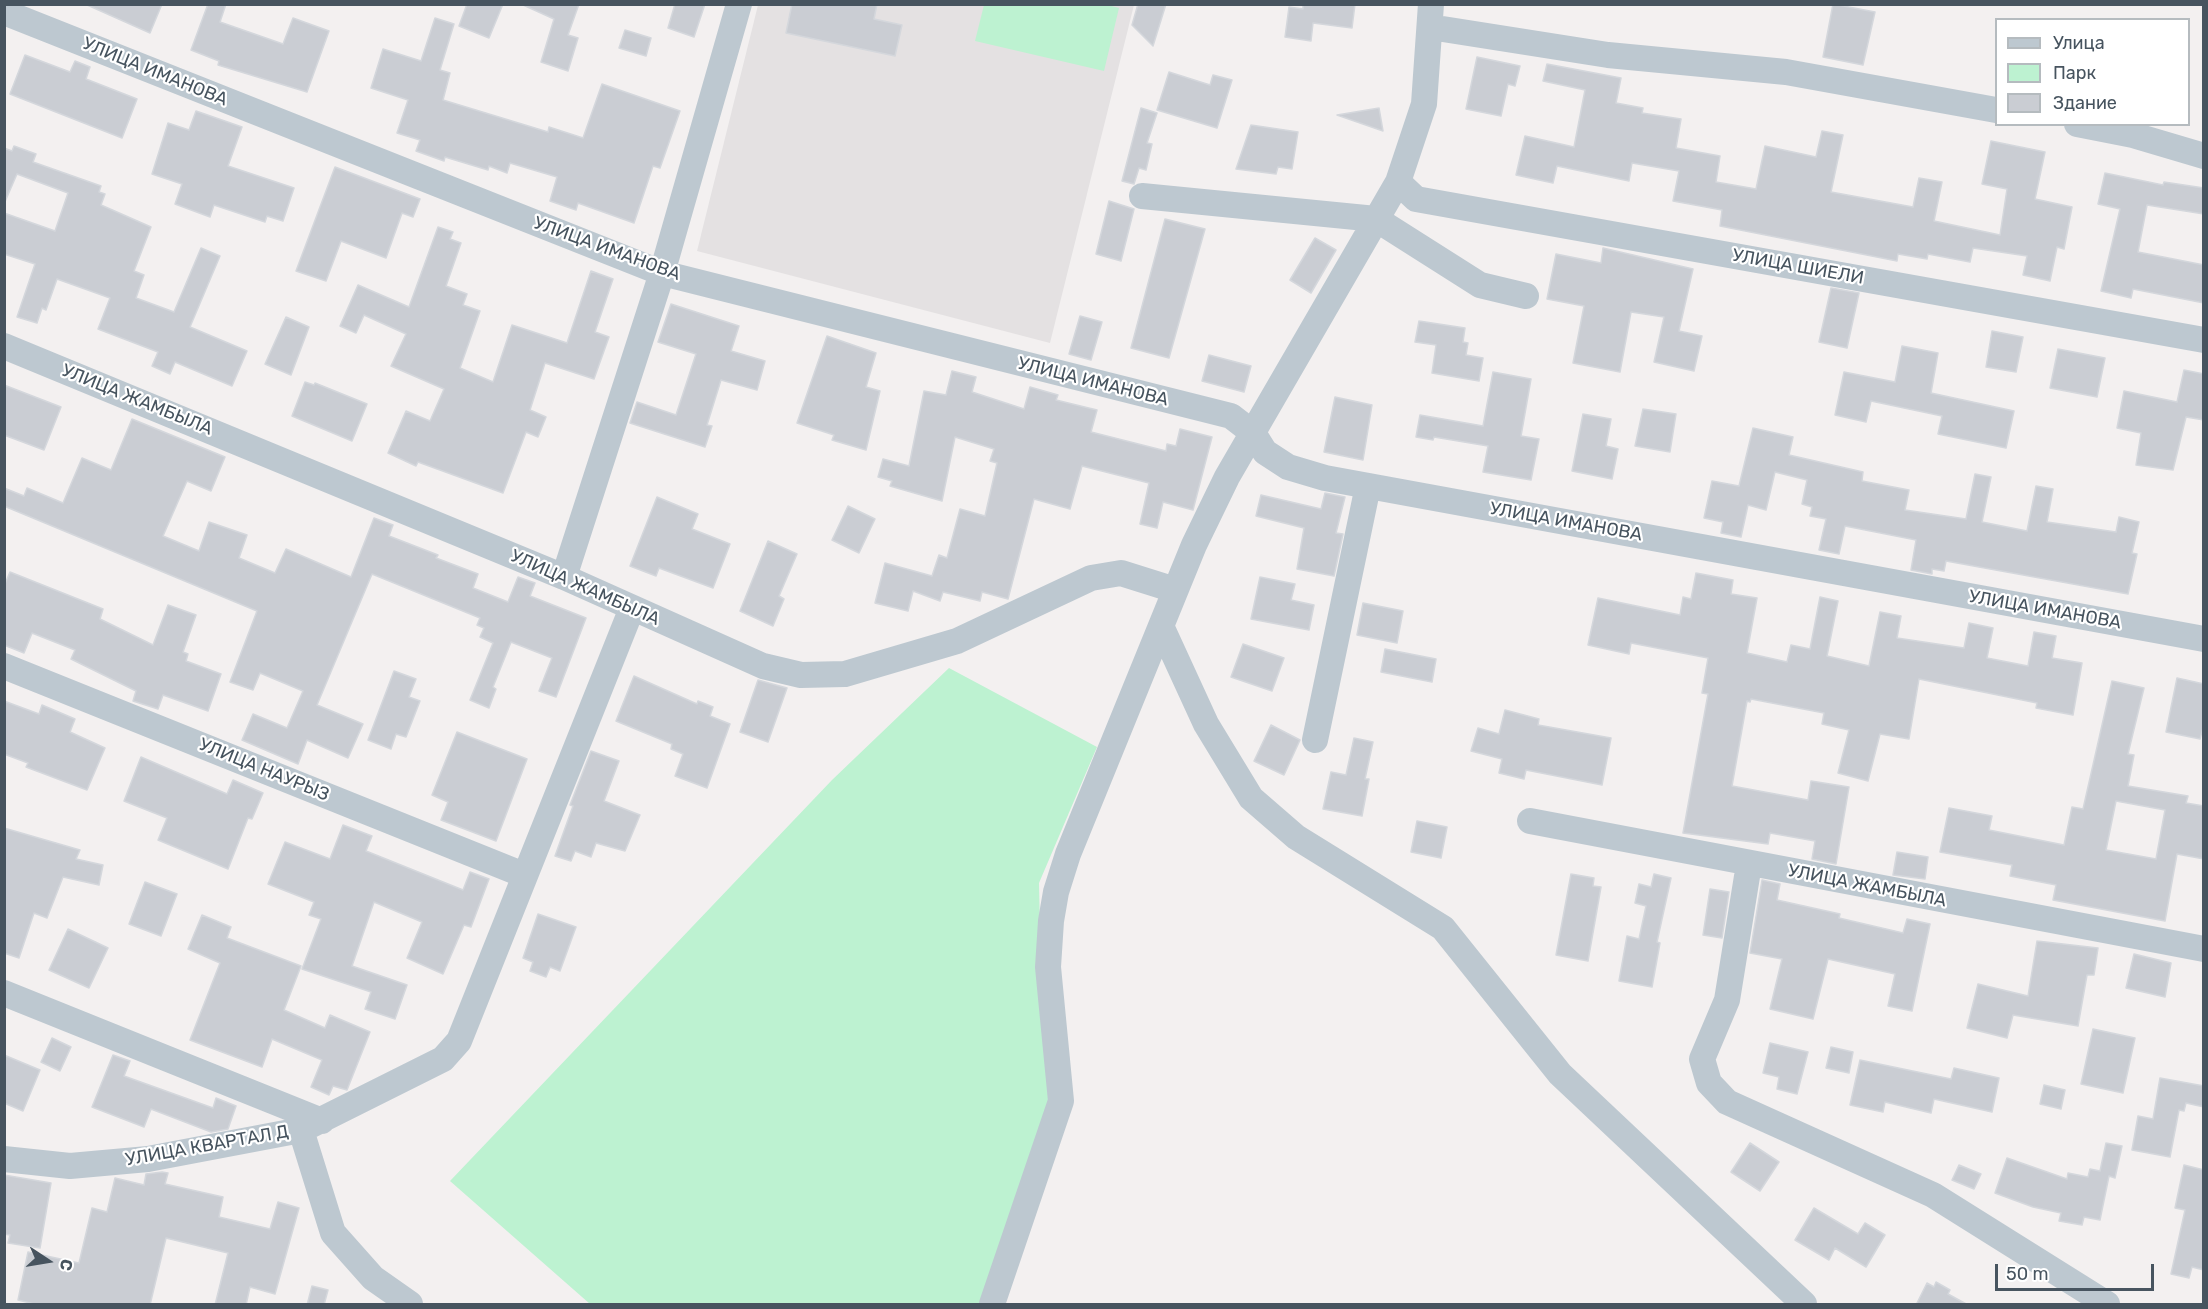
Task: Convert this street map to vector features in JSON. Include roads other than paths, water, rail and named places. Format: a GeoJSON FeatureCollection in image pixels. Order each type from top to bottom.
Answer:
{"type":"FeatureCollection","features":[{"type":"Feature","properties":{"kind":"street"},"geometry":{"type":"LineString","coordinates":[[564,577],[662,273],[739,4]]}},
{"type":"Feature","properties":{"kind":"street","name":"УЛИЦА ИМАНОВА"},"geometry":{"type":"LineString","coordinates":[[4,12],[662,273],[1231,416],[1252,433],[1265,452],[1288,467],[1368,486],[2204,639]]}},
{"type":"Feature","properties":{"kind":"street"},"geometry":{"type":"LineString","coordinates":[[992,1305],[1061,1101],[1048,967],[1051,921],[1056,892],[1068,854],[1198,535],[1252,433],[1398,182],[1424,104],[1431,16],[1608,55],[1786,72],[1995,110]]}},
{"type":"Feature","properties":{"kind":"street"},"geometry":{"type":"LineString","coordinates":[[2087,126],[2133,135],[2204,156]]}},
{"type":"Feature","properties":{"kind":"street","name":"УЛИЦА ШИЕЛИ"},"geometry":{"type":"LineString","coordinates":[[1398,182],[1416,199],[2204,340]]}},
{"type":"Feature","properties":{"kind":"street"},"geometry":{"type":"LineString","coordinates":[[1142,196],[1376,219],[1480,285],[1526,296]]}},
{"type":"Feature","properties":{"kind":"street","name":"УЛИЦА ЖАМБЫЛА"},"geometry":{"type":"LineString","coordinates":[[4,346],[564,577],[763,666],[801,675],[845,674],[957,640],[1091,578],[1121,573],[1175,590]]}},
{"type":"Feature","properties":{"kind":"street"},"geometry":{"type":"LineString","coordinates":[[1315,740],[1368,486]]}},
{"type":"Feature","properties":{"kind":"street","name":"УЛИЦА КВАРТАЛ Д"},"geometry":{"type":"LineString","coordinates":[[4,1159],[70,1166],[148,1160],[312,1125],[443,1059],[459,1041],[632,608]]}},
{"type":"Feature","properties":{"kind":"street"},"geometry":{"type":"LineString","coordinates":[[1161,626],[1206,724],[1251,798],[1296,837],[1443,928],[1560,1074],[1804,1305]]}},
{"type":"Feature","properties":{"kind":"street","name":"УЛИЦА НАУРЫЗ"},"geometry":{"type":"LineString","coordinates":[[4,666],[524,875]]}},
{"type":"Feature","properties":{"kind":"street","name":"УЛИЦА ЖАМБЫЛА"},"geometry":{"type":"LineString","coordinates":[[1530,821],[2204,949]]}},
{"type":"Feature","properties":{"kind":"street"},"geometry":{"type":"LineString","coordinates":[[1749,864],[1727,1000],[1702,1059],[1709,1083],[1727,1102],[1933,1195],[2107,1305]]}},
{"type":"Feature","properties":{"kind":"street"},"geometry":{"type":"LineString","coordinates":[[4,993],[312,1125],[333,1233],[373,1278],[410,1305]]}}]}
